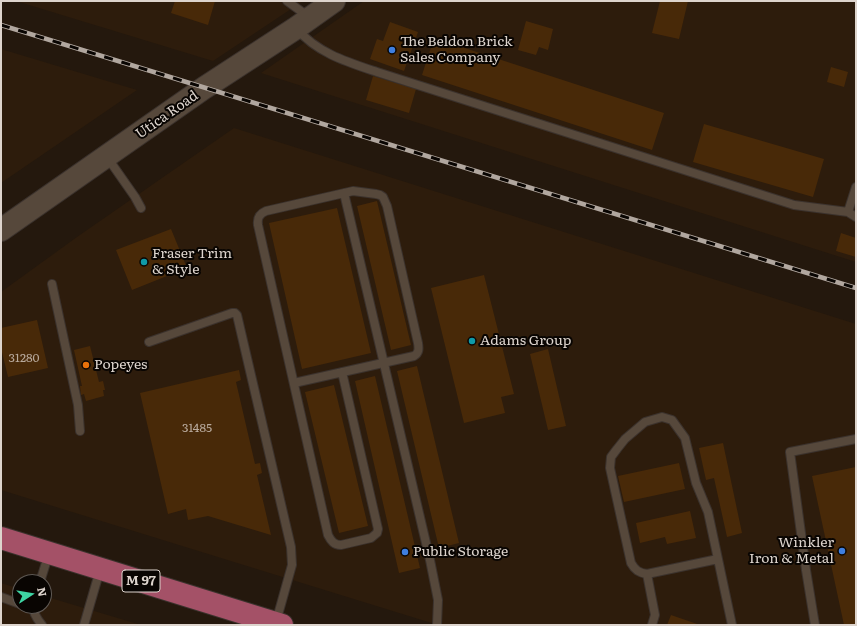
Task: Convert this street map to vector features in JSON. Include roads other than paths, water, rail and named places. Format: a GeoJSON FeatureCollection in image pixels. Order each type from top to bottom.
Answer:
{"type":"FeatureCollection","features":[{"type":"Feature","properties":{"kind":"main road","name":"Utica Road"},"geometry":{"type":"LineString","coordinates":[[1,230],[104,153],[303,23],[334,1]]}},
{"type":"Feature","properties":{"kind":"main road","name":"M 97"},"geometry":{"type":"LineString","coordinates":[[1,538],[279,624]]}},
{"type":"Feature","properties":{"kind":"lane"},"geometry":{"type":"LineString","coordinates":[[287,1],[303,23],[303,36],[341,60],[794,206],[848,212],[856,217]]}},
{"type":"Feature","properties":{"kind":"lane"},"geometry":{"type":"LineString","coordinates":[[104,153],[141,208]]}},
{"type":"Feature","properties":{"kind":"lane"},"geometry":{"type":"LineString","coordinates":[[848,212],[856,187]]}},
{"type":"Feature","properties":{"kind":"lane"},"geometry":{"type":"LineString","coordinates":[[294,382],[414,356],[419,348],[387,206],[383,197],[376,194],[353,191],[266,211],[259,216],[258,220],[294,382],[328,535],[333,543],[337,545],[371,538],[377,533],[378,529],[342,372]]}},
{"type":"Feature","properties":{"kind":"lane"},"geometry":{"type":"LineString","coordinates":[[344,193],[430,560],[438,600],[437,625]]}},
{"type":"Feature","properties":{"kind":"lane"},"geometry":{"type":"LineString","coordinates":[[52,284],[78,405],[80,432]]}},
{"type":"Feature","properties":{"kind":"lane"},"geometry":{"type":"LineString","coordinates":[[149,342],[232,313],[235,313],[236,315],[291,547],[292,565],[279,624]]}},
{"type":"Feature","properties":{"kind":"lane"},"geometry":{"type":"LineString","coordinates":[[718,559],[646,574],[642,574],[633,568],[610,468],[611,457],[625,439],[645,422],[662,417],[672,420],[684,438],[696,483],[708,512],[718,559],[732,625]]}},
{"type":"Feature","properties":{"kind":"lane"},"geometry":{"type":"LineString","coordinates":[[815,625],[790,452],[856,439]]}},
{"type":"Feature","properties":{"kind":"lane"},"geometry":{"type":"LineString","coordinates":[[42,574],[49,552]]}},
{"type":"Feature","properties":{"kind":"lane"},"geometry":{"type":"LineString","coordinates":[[84,625],[100,569]]}},
{"type":"Feature","properties":{"kind":"lane"},"geometry":{"type":"LineString","coordinates":[[646,574],[655,616],[652,625]]}},
{"type":"Feature","properties":{"kind":"lane"},"geometry":{"type":"LineString","coordinates":[[1,597],[12,601]]}},
{"type":"Feature","properties":{"kind":"lane"},"geometry":{"type":"LineString","coordinates":[[35,614],[42,625]]}},
{"type":"Feature","properties":{"kind":"railway"},"geometry":{"type":"LineString","coordinates":[[1,25],[856,288]]}},
{"type":"Feature","properties":{"kind":"place","name":"The Beldon Brick Sales Company"},"geometry":{"type":"Point","coordinates":[392,50]}},
{"type":"Feature","properties":{"kind":"place","name":"Fraser Trim & Style"},"geometry":{"type":"Point","coordinates":[144,262]}},
{"type":"Feature","properties":{"kind":"place","name":"Adams Group"},"geometry":{"type":"Point","coordinates":[472,341]}},
{"type":"Feature","properties":{"kind":"place","name":"Popeyes"},"geometry":{"type":"Point","coordinates":[86,365]}},
{"type":"Feature","properties":{"kind":"place","name":"Winkler Iron & Metal"},"geometry":{"type":"Point","coordinates":[842,551]}},
{"type":"Feature","properties":{"kind":"place","name":"Public Storage"},"geometry":{"type":"Point","coordinates":[405,552]}}]}
